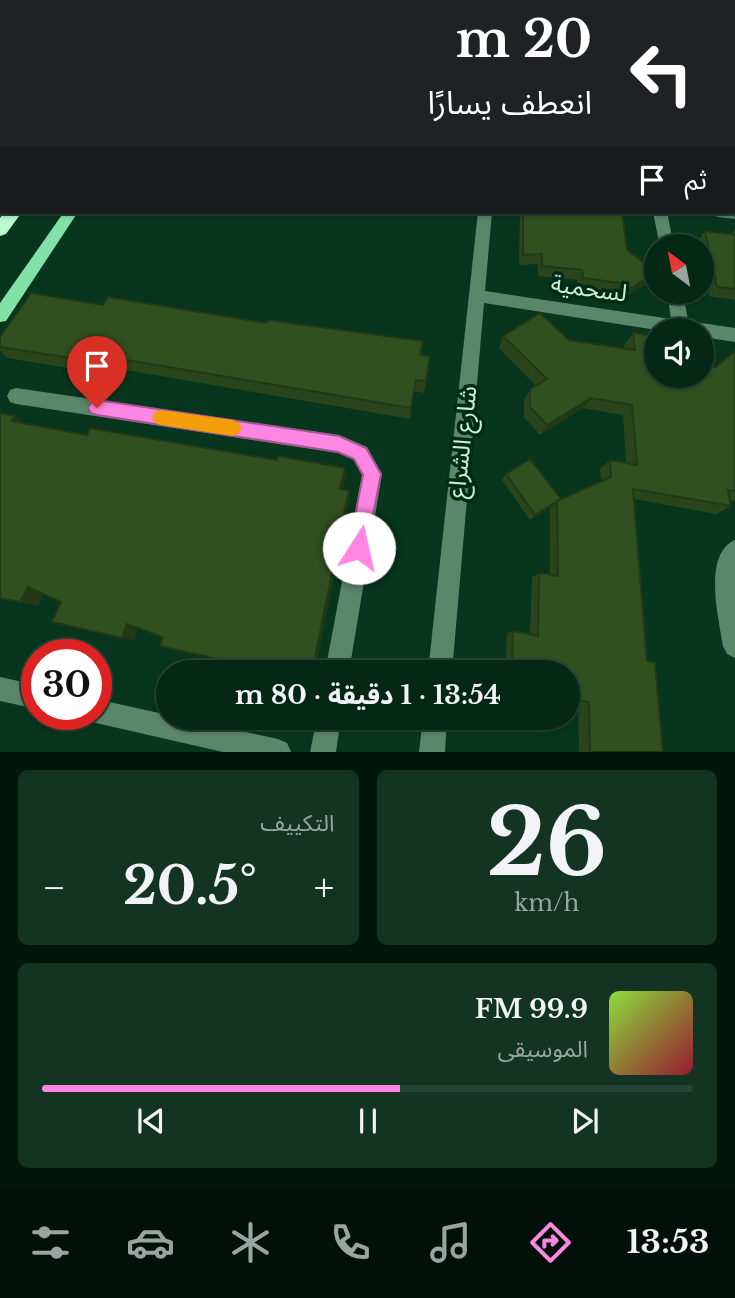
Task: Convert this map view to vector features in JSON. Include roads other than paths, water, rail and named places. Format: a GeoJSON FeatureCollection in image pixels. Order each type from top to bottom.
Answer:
{"type":"FeatureCollection","features":[{"type":"Feature","properties":{"kind":"highway"},"geometry":{"type":"LineString","coordinates":[[0,230],[12,214]]}},
{"type":"Feature","properties":{"kind":"main road"},"geometry":{"type":"LineString","coordinates":[[0,316],[70,214]]}},
{"type":"Feature","properties":{"kind":"street","name":"شارع الشراع"},"geometry":{"type":"LineString","coordinates":[[441,660],[485,214]]}},
{"type":"Feature","properties":{"kind":"street"},"geometry":{"type":"LineString","coordinates":[[660,214],[664,234]]}},
{"type":"Feature","properties":{"kind":"street","name":"لسحمية"},"geometry":{"type":"LineString","coordinates":[[477,296],[644,321]]}},
{"type":"Feature","properties":{"kind":"street","name":"لسحمية"},"geometry":{"type":"LineString","coordinates":[[714,332],[735,335]]}},
{"type":"Feature","properties":{"kind":"street"},"geometry":{"type":"LineString","coordinates":[[16,396],[339,444],[360,453],[372,474],[339,660]]}},
{"type":"Feature","properties":{"kind":"street"},"geometry":{"type":"LineString","coordinates":[[735,551],[731,557],[726,582],[735,646]]}},
{"type":"Feature","properties":{"kind":"street"},"geometry":{"type":"LineString","coordinates":[[0,689],[21,694]]}},
{"type":"Feature","properties":{"kind":"street"},"geometry":{"type":"LineString","coordinates":[[112,715],[278,752]]}},
{"type":"Feature","properties":{"kind":"street"},"geometry":{"type":"LineString","coordinates":[[323,752],[327,730]]}},
{"type":"Feature","properties":{"kind":"street"},"geometry":{"type":"LineString","coordinates":[[432,752],[434,730]]}}]}
